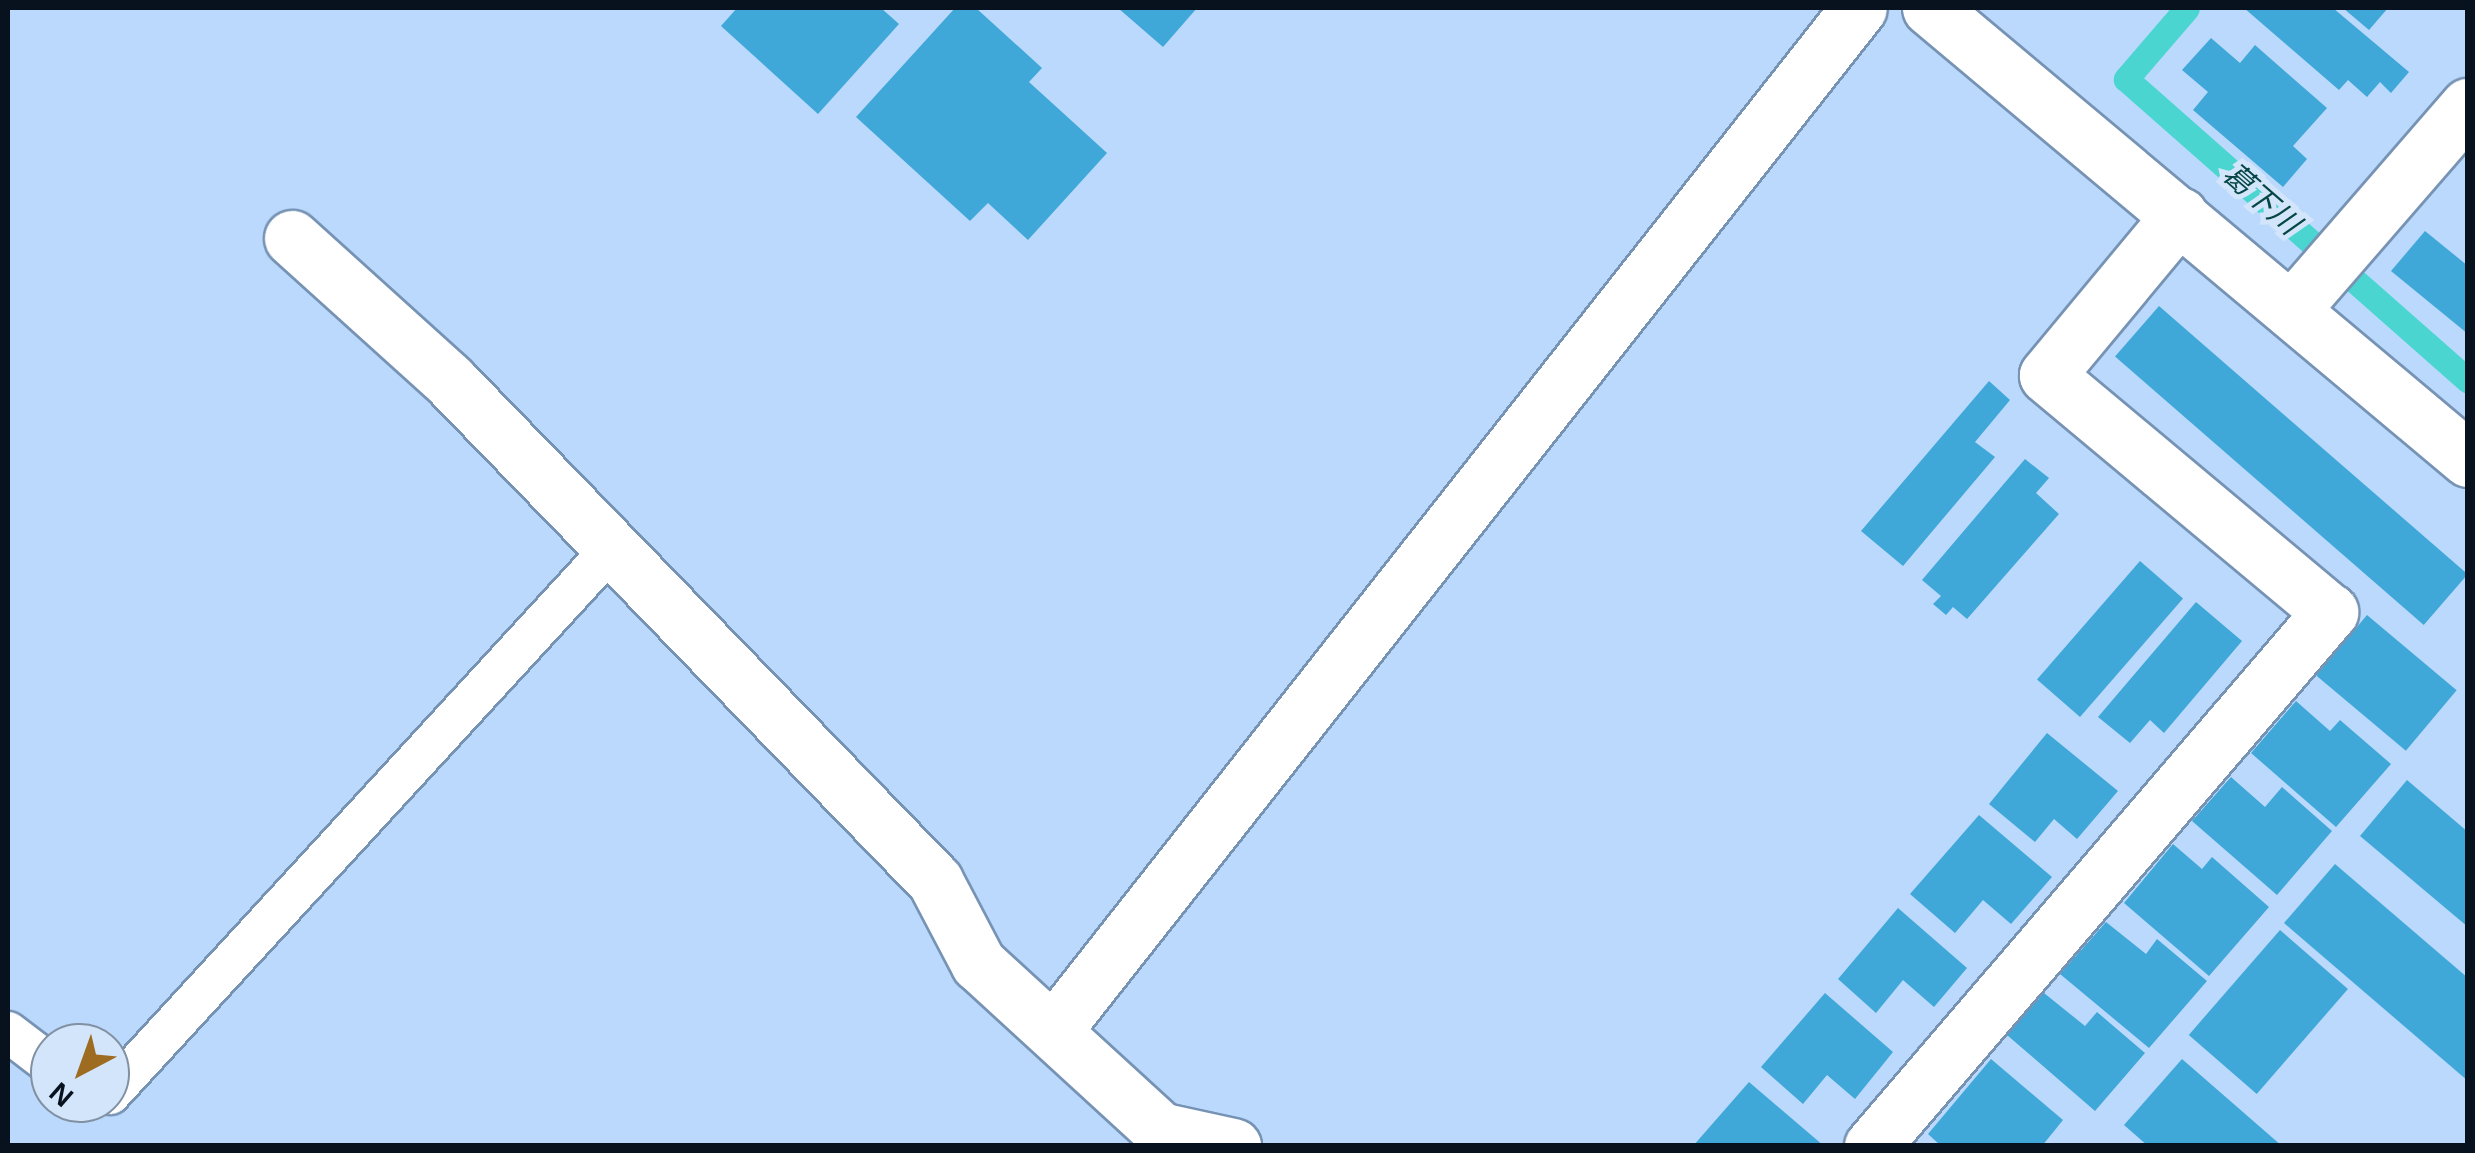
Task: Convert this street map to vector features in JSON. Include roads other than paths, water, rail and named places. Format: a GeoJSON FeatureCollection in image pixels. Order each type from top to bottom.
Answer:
{"type":"FeatureCollection","features":[{"type":"Feature","properties":{"kind":"street"},"geometry":{"type":"LineString","coordinates":[[1053,1031],[1858,8]]}},
{"type":"Feature","properties":{"kind":"street"},"geometry":{"type":"LineString","coordinates":[[1930,8],[2468,459]]}},
{"type":"Feature","properties":{"kind":"street"},"geometry":{"type":"LineString","coordinates":[[2291,310],[2468,106]]}},
{"type":"Feature","properties":{"kind":"street"},"geometry":{"type":"LineString","coordinates":[[1872,1146],[2330,612],[2047,375],[2180,215]]}},
{"type":"Feature","properties":{"kind":"street"},"geometry":{"type":"LineString","coordinates":[[292,238],[449,380],[936,881],[978,963],[1160,1130],[1216,1144]]}},
{"type":"Feature","properties":{"kind":"lane"},"geometry":{"type":"LineString","coordinates":[[130,1072],[613,547]]}},
{"type":"Feature","properties":{"kind":"lane"},"geometry":{"type":"LineString","coordinates":[[8,1032],[30,1049]]}},
{"type":"Feature","properties":{"kind":"waterway","name":"葛下川"},"geometry":{"type":"LineString","coordinates":[[2187,8],[2126,79],[2468,380]]}}]}
